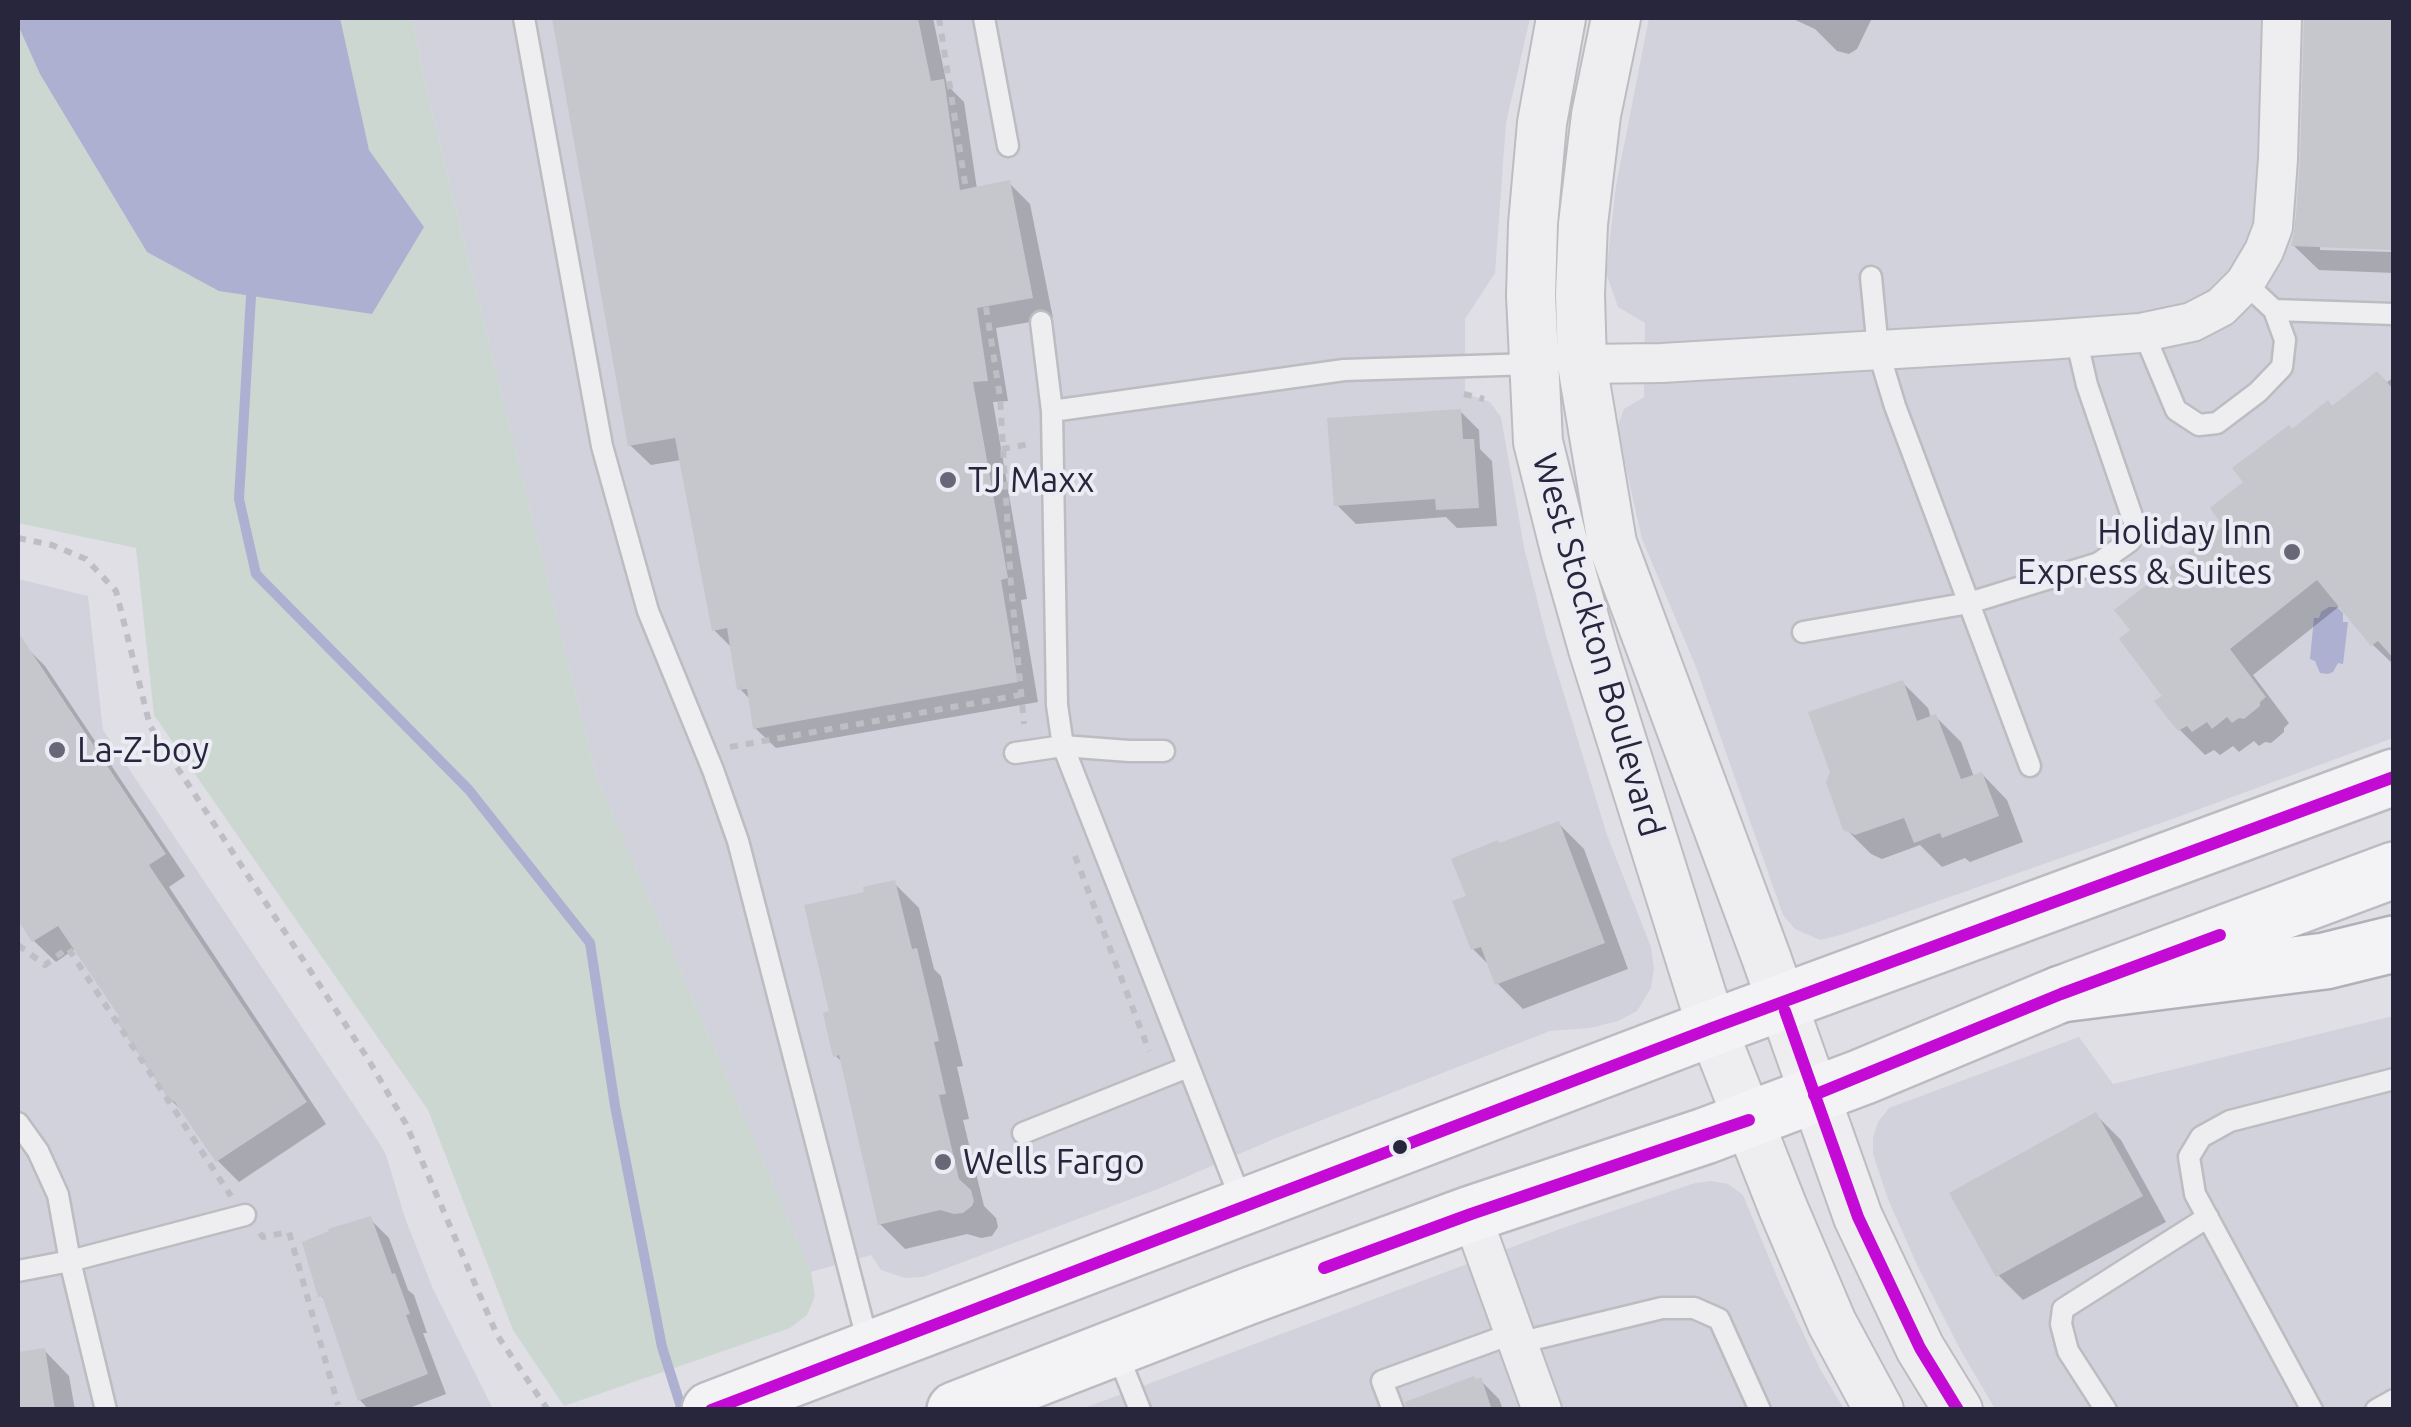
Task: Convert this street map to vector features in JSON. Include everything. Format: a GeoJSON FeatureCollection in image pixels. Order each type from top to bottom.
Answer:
{"type":"FeatureCollection","features":[{"type":"Feature","properties":{"kind":"main road"},"geometry":{"type":"LineString","coordinates":[[726,1404],[1712,1028],[2394,776]]}},
{"type":"Feature","properties":{"kind":"main road"},"geometry":{"type":"LineString","coordinates":[[954,1410],[1471,1214],[1748,1120],[2062,994],[2394,870]]}},
{"type":"Feature","properties":{"kind":"main road"},"geometry":{"type":"LineString","coordinates":[[2062,994],[2325,961],[2394,944]]}},
{"type":"Feature","properties":{"kind":"street","name":"West Stockton Boulevard"},"geometry":{"type":"LineString","coordinates":[[1561,18],[1542,123],[1532,224],[1530,296],[1538,442],[1593,649],[1712,1028],[1832,1323],[1880,1410]]}},
{"type":"Feature","properties":{"kind":"street","name":"West Stockton Boulevard"},"geometry":{"type":"LineString","coordinates":[[1616,18],[1596,115],[1582,224],[1582,364],[1612,542],[1858,1217],[1920,1348],[1958,1410]]}},
{"type":"Feature","properties":{"kind":"street"},"geometry":{"type":"LineString","coordinates":[[1582,364],[1662,363],[2076,338],[2143,332],[2192,322],[2221,307],[2245,283],[2273,227],[2282,18]]}},
{"type":"Feature","properties":{"kind":"street"},"geometry":{"type":"LineString","coordinates":[[1471,1214],[1542,1410]]}},
{"type":"Feature","properties":{"kind":"lane"},"geometry":{"type":"LineString","coordinates":[[524,18],[602,446],[648,611],[738,841],[869,1349]]}},
{"type":"Feature","properties":{"kind":"lane"},"geometry":{"type":"LineString","coordinates":[[984,18],[1008,146]]}},
{"type":"Feature","properties":{"kind":"lane"},"geometry":{"type":"LineString","coordinates":[[1871,277],[1878,350],[1894,406],[2030,766]]}},
{"type":"Feature","properties":{"kind":"lane"},"geometry":{"type":"LineString","coordinates":[[2143,332],[2176,410],[2199,424],[2217,423],[2258,392],[2282,367],[2285,340],[2274,310],[2245,283]]}},
{"type":"Feature","properties":{"kind":"lane"},"geometry":{"type":"LineString","coordinates":[[2274,310],[2394,314]]}},
{"type":"Feature","properties":{"kind":"lane"},"geometry":{"type":"LineString","coordinates":[[1041,322],[1052,411],[1056,705],[1063,746],[1243,1205]]}},
{"type":"Feature","properties":{"kind":"lane"},"geometry":{"type":"LineString","coordinates":[[1802,632],[1969,603],[2099,563],[2130,541],[2136,524],[2087,385],[2076,338]]}},
{"type":"Feature","properties":{"kind":"lane"},"geometry":{"type":"LineString","coordinates":[[1052,411],[1344,370],[1533,364]]}},
{"type":"Feature","properties":{"kind":"lane"},"geometry":{"type":"LineString","coordinates":[[1016,752],[1063,746],[1164,752]]}},
{"type":"Feature","properties":{"kind":"lane"},"geometry":{"type":"LineString","coordinates":[[1023,1133],[1188,1067]]}},
{"type":"Feature","properties":{"kind":"lane"},"geometry":{"type":"LineString","coordinates":[[2312,1410],[2196,1194],[2189,1157],[2201,1137],[2230,1120],[2394,1079]]}},
{"type":"Feature","properties":{"kind":"lane"},"geometry":{"type":"LineString","coordinates":[[18,1123],[38,1151],[58,1195],[106,1410]]}},
{"type":"Feature","properties":{"kind":"lane"},"geometry":{"type":"LineString","coordinates":[[18,1271],[245,1215]]}},
{"type":"Feature","properties":{"kind":"lane"},"geometry":{"type":"LineString","coordinates":[[2106,1410],[2068,1351],[2060,1324],[2063,1310],[2208,1218]]}},
{"type":"Feature","properties":{"kind":"lane"},"geometry":{"type":"LineString","coordinates":[[1393,1410],[1382,1381],[1516,1338],[1662,1308],[1694,1308],[1720,1319],[1760,1410]]}},
{"type":"Feature","properties":{"kind":"lane"},"geometry":{"type":"LineString","coordinates":[[1115,1348],[1140,1410]]}},
{"type":"Feature","properties":{"kind":"lane"},"geometry":{"type":"LineString","coordinates":[[2376,1410],[2394,1400]]}},
{"type":"Feature","properties":{"kind":"path"},"geometry":{"type":"LineString","coordinates":[[938,18],[966,189]]}},
{"type":"Feature","properties":{"kind":"path"},"geometry":{"type":"LineString","coordinates":[[986,307],[1000,396],[1024,724]]}},
{"type":"Feature","properties":{"kind":"path"},"geometry":{"type":"LineString","coordinates":[[1449,393],[1484,399]]}},
{"type":"Feature","properties":{"kind":"path"},"geometry":{"type":"LineString","coordinates":[[1002,449],[1052,440]]}},
{"type":"Feature","properties":{"kind":"path"},"geometry":{"type":"LineString","coordinates":[[18,538],[52,545],[86,559],[116,591],[150,726],[368,1059],[406,1124],[498,1335],[548,1410]]}},
{"type":"Feature","properties":{"kind":"path"},"geometry":{"type":"LineString","coordinates":[[729,747],[1020,695]]}},
{"type":"Feature","properties":{"kind":"path"},"geometry":{"type":"LineString","coordinates":[[1074,854],[1149,1051]]}},
{"type":"Feature","properties":{"kind":"path"},"geometry":{"type":"LineString","coordinates":[[18,945],[45,964],[68,948],[245,1215],[263,1237],[288,1232],[338,1405]]}},
{"type":"Feature","properties":{"kind":"shaded area"},"geometry":{"type":"Polygon","coordinates":[[[18,18],[412,18],[596,775],[811,1272],[815,1296],[807,1315],[790,1328],[564,1406],[513,1330],[428,1110],[154,715],[136,548],[18,523],[18,18]]]}},
{"type":"Feature","properties":{"kind":"shaded area"},"geometry":{"type":"Polygon","coordinates":[[[412,18],[1530,18],[1506,123],[1495,273],[1465,319],[1465,393],[1490,402],[1501,417],[1524,547],[1547,639],[1607,835],[1651,947],[1651,988],[1637,1011],[1590,1028],[1550,1031],[1276,1138],[1163,1187],[923,1277],[905,1278],[881,1270],[871,1255],[811,1272],[596,775],[412,18]]]}},
{"type":"Feature","properties":{"kind":"shaded area"},"geometry":{"type":"Polygon","coordinates":[[[1649,18],[2393,18],[2393,738],[1844,934],[1820,940],[1795,929],[1783,915],[1696,667],[1642,539],[1617,428],[1624,409],[1644,397],[1645,323],[1618,307],[1606,273],[1616,186],[1649,18]]]}},
{"type":"Feature","properties":{"kind":"shaded area"},"geometry":{"type":"Polygon","coordinates":[[[18,579],[88,596],[103,730],[380,1144],[433,1289],[493,1409],[18,1410],[18,579]]]}},
{"type":"Feature","properties":{"kind":"shaded area"},"geometry":{"type":"Polygon","coordinates":[[[2393,1016],[2393,1409],[1995,1409],[1918,1267],[1888,1199],[1873,1154],[1873,1137],[1889,1108],[2079,1037],[2113,1084],[2393,1016]]]}},
{"type":"Feature","properties":{"kind":"shaded area"},"geometry":{"type":"Polygon","coordinates":[[[1695,1183],[1728,1184],[1743,1195],[1820,1369],[1844,1409],[1079,1410],[1560,1229],[1695,1183]]]}},
{"type":"Feature","properties":{"kind":"water"},"geometry":{"type":"Polygon","coordinates":[[[18,18],[340,18],[369,150],[424,227],[372,314],[219,291],[147,252],[40,74],[18,18]]]}},
{"type":"Feature","properties":{"kind":"water"},"geometry":{"type":"Polygon","coordinates":[[[2329,607],[2337,607],[2343,613],[2343,622],[2348,622],[2343,664],[2338,663],[2328,674],[2320,673],[2310,659],[2314,618],[2329,607]]]}},
{"type":"Feature","properties":{"kind":"building"},"geometry":{"type":"Polygon","coordinates":[[[552,18],[918,18],[931,81],[944,79],[960,190],[1010,180],[1033,298],[977,308],[988,381],[973,382],[1008,578],[1001,580],[1018,682],[753,729],[747,689],[737,690],[727,628],[712,631],[675,438],[628,446],[552,18]]]}},
{"type":"Feature","properties":{"kind":"building"},"geometry":{"type":"Polygon","coordinates":[[[2304,18],[2394,18],[2394,250],[2291,246],[2300,161],[2304,18]]]}},
{"type":"Feature","properties":{"kind":"building","name":"Holiday Inn Express & Suites"},"geometry":{"type":"Polygon","coordinates":[[[2377,371],[2394,390],[2394,659],[2378,641],[2371,646],[2317,580],[2230,649],[2266,697],[2260,706],[2232,723],[2227,717],[2212,729],[2207,722],[2192,732],[2187,726],[2178,731],[2154,701],[2162,696],[2119,639],[2130,630],[2114,610],[2223,526],[2210,508],[2243,482],[2232,468],[2328,400],[2332,406],[2377,371]]]}},
{"type":"Feature","properties":{"kind":"building"},"geometry":{"type":"Polygon","coordinates":[[[1461,409],[1463,439],[1474,439],[1479,508],[1436,510],[1435,499],[1334,506],[1327,418],[1461,409]]]}},
{"type":"Feature","properties":{"kind":"building"},"geometry":{"type":"Polygon","coordinates":[[[18,632],[166,854],[149,865],[307,1102],[216,1162],[174,1101],[171,1103],[58,926],[32,942],[18,920],[18,632]]]}},
{"type":"Feature","properties":{"kind":"building"},"geometry":{"type":"Polygon","coordinates":[[[1903,680],[1917,721],[1936,714],[1961,779],[1982,772],[1999,816],[1942,838],[1940,833],[1914,843],[1904,818],[1855,835],[1843,830],[1826,782],[1830,772],[1808,712],[1903,680]]]}},
{"type":"Feature","properties":{"kind":"building"},"geometry":{"type":"Polygon","coordinates":[[[1559,821],[1605,943],[1495,985],[1481,947],[1471,950],[1452,901],[1466,896],[1451,859],[1559,821]]]}},
{"type":"Feature","properties":{"kind":"building"},"geometry":{"type":"Polygon","coordinates":[[[895,880],[912,949],[917,948],[939,1041],[934,1042],[946,1094],[939,1095],[959,1179],[971,1190],[974,1201],[963,1213],[940,1210],[878,1225],[839,1055],[833,1057],[823,1013],[829,1011],[804,905],[864,892],[863,887],[895,880]]]}},
{"type":"Feature","properties":{"kind":"building"},"geometry":{"type":"Polygon","coordinates":[[[2096,1112],[2143,1196],[1996,1277],[1949,1193],[2096,1112]]]}},
{"type":"Feature","properties":{"kind":"building"},"geometry":{"type":"Polygon","coordinates":[[[371,1216],[410,1314],[406,1315],[428,1374],[358,1401],[322,1296],[318,1297],[302,1242],[371,1216]]]}},
{"type":"Feature","properties":{"kind":"building"},"geometry":{"type":"Polygon","coordinates":[[[45,1348],[55,1410],[18,1410],[18,1352],[45,1348]]]}},
{"type":"Feature","properties":{"kind":"building"},"geometry":{"type":"Polygon","coordinates":[[[1474,1376],[1481,1377],[1492,1410],[1406,1410],[1405,1402],[1474,1376]]]}},
{"type":"Feature","properties":{"kind":"waterway"},"geometry":{"type":"LineString","coordinates":[[251,296],[239,499],[256,574],[469,790],[590,943],[615,1106],[662,1347],[682,1410]]}},
{"type":"Feature","properties":{"kind":"transit line"},"geometry":{"type":"LineString","coordinates":[[711,1410],[1712,1028],[2394,777]]}},
{"type":"Feature","properties":{"kind":"transit line"},"geometry":{"type":"LineString","coordinates":[[1814,1095],[2061,994],[2220,935]]}},
{"type":"Feature","properties":{"kind":"transit line"},"geometry":{"type":"LineString","coordinates":[[1785,1011],[1858,1217],[1920,1348],[1958,1410]]}},
{"type":"Feature","properties":{"kind":"transit line"},"geometry":{"type":"LineString","coordinates":[[1324,1268],[1749,1120]]}},
{"type":"Feature","properties":{"kind":"place","name":"TJ Maxx"},"geometry":{"type":"Point","coordinates":[948,480]}},
{"type":"Feature","properties":{"kind":"place","name":"Holiday Inn Express & Suites"},"geometry":{"type":"Point","coordinates":[2292,552]}},
{"type":"Feature","properties":{"kind":"place","name":"La-Z-boy"},"geometry":{"type":"Point","coordinates":[57,750]}},
{"type":"Feature","properties":{"kind":"place","name":"Wells Fargo"},"geometry":{"type":"Point","coordinates":[943,1162]}}]}
